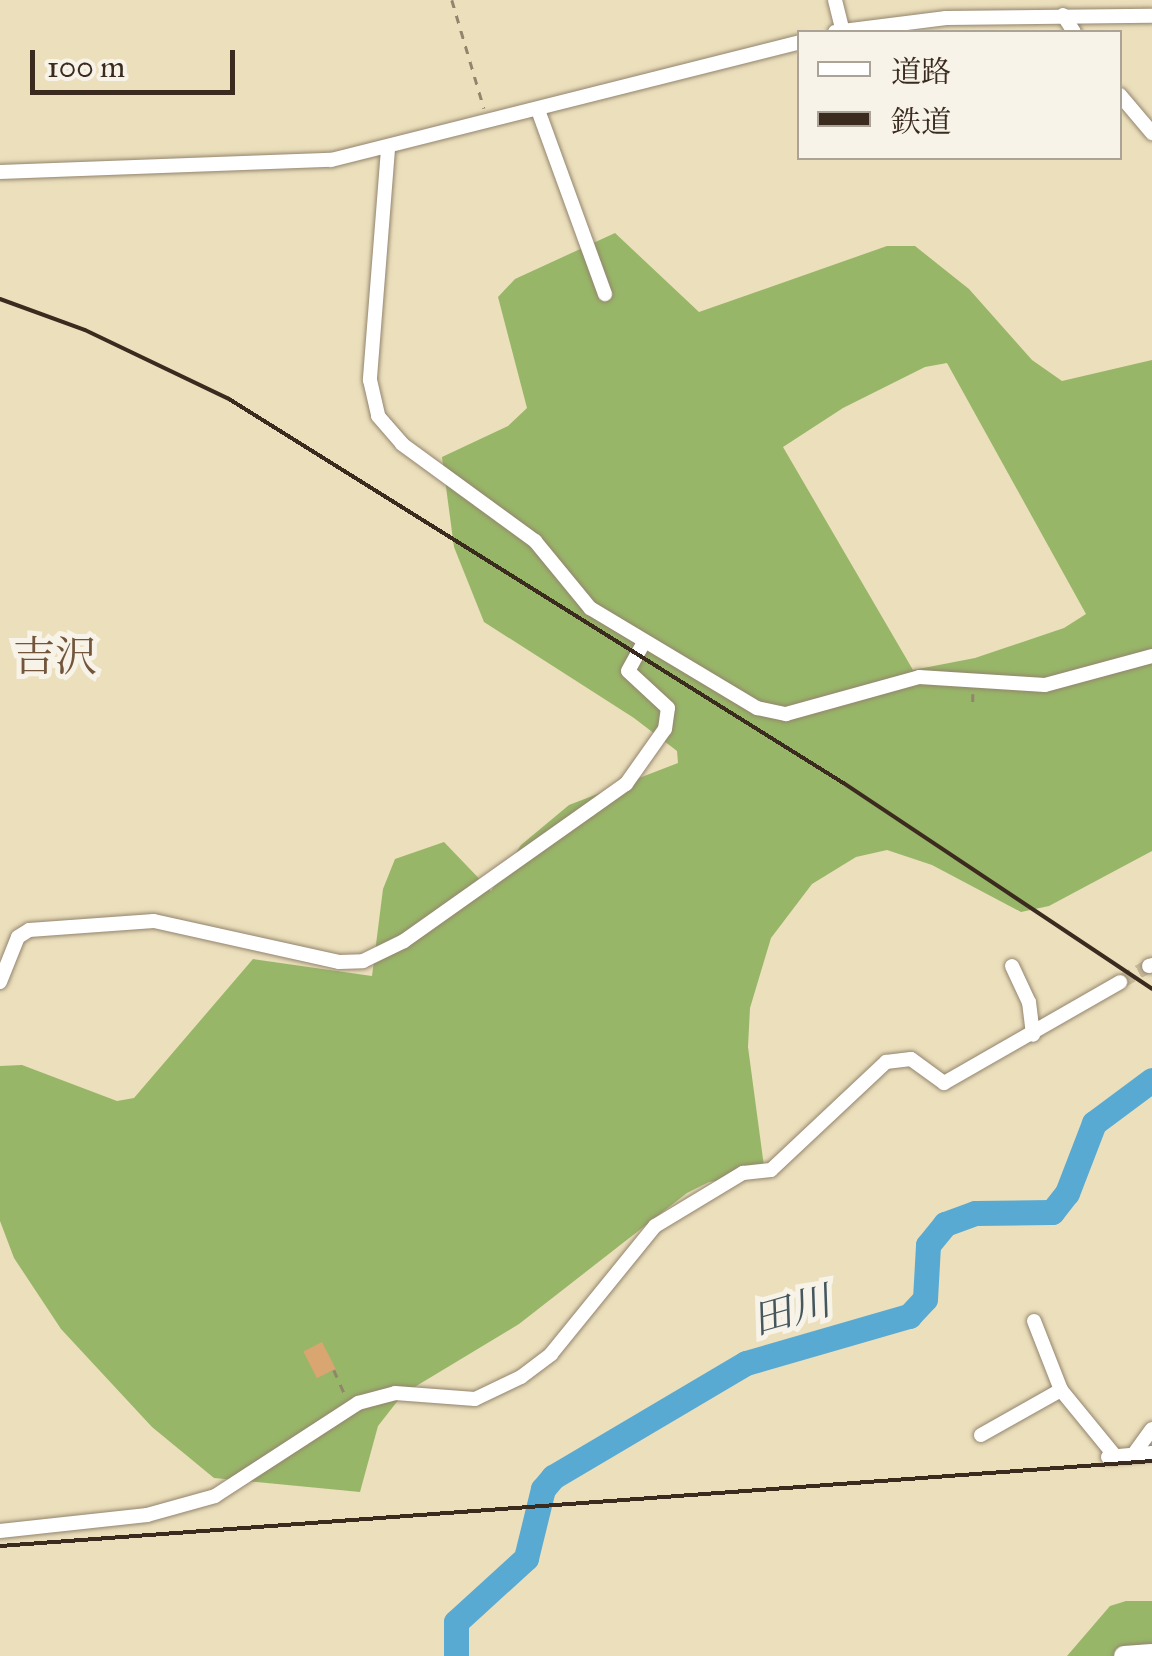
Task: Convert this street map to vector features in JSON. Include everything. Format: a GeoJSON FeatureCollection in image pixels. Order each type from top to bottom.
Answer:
{"type":"FeatureCollection","features":[{"type":"Feature","properties":{"kind":"highway"},"geometry":{"type":"LineString","coordinates":[[1124,1656],[1152,1654]]}},
{"type":"Feature","properties":{"kind":"street"},"geometry":{"type":"LineString","coordinates":[[835,0],[839,30]]}},
{"type":"Feature","properties":{"kind":"street"},"geometry":{"type":"LineString","coordinates":[[1063,14],[1073,30]]}},
{"type":"Feature","properties":{"kind":"street"},"geometry":{"type":"LineString","coordinates":[[854,30],[946,18],[1152,16]]}},
{"type":"Feature","properties":{"kind":"street"},"geometry":{"type":"LineString","coordinates":[[0,172],[266,165],[388,149],[797,43]]}},
{"type":"Feature","properties":{"kind":"street"},"geometry":{"type":"LineString","coordinates":[[1122,97],[1152,133]]}},
{"type":"Feature","properties":{"kind":"street"},"geometry":{"type":"LineString","coordinates":[[538,110],[605,294]]}},
{"type":"Feature","properties":{"kind":"street"},"geometry":{"type":"LineString","coordinates":[[388,149],[370,380],[378,416],[402,444],[535,541],[590,608],[757,708],[786,714],[919,676],[1045,685],[1152,656]]}},
{"type":"Feature","properties":{"kind":"street"},"geometry":{"type":"LineString","coordinates":[[0,982],[18,937],[29,930],[154,922],[339,962],[363,961],[404,941],[626,784],[665,729],[668,708],[628,671],[644,642]]}},
{"type":"Feature","properties":{"kind":"street"},"geometry":{"type":"LineString","coordinates":[[1012,966],[1028,1002],[1033,1035]]}},
{"type":"Feature","properties":{"kind":"street"},"geometry":{"type":"LineString","coordinates":[[0,1531],[148,1515],[215,1496],[358,1403],[395,1393],[475,1399],[520,1377],[551,1354],[655,1226],[743,1172],[770,1170],[886,1062],[911,1059],[944,1082],[1033,1035],[1120,982]]}},
{"type":"Feature","properties":{"kind":"street"},"geometry":{"type":"LineString","coordinates":[[1034,1321],[1062,1390],[1110,1457],[1152,1453]]}},
{"type":"Feature","properties":{"kind":"street"},"geometry":{"type":"LineString","coordinates":[[981,1436],[1062,1390]]}},
{"type":"Feature","properties":{"kind":"street"},"geometry":{"type":"LineString","coordinates":[[1132,1455],[1152,1429]]}},
{"type":"Feature","properties":{"kind":"path"},"geometry":{"type":"LineString","coordinates":[[452,0],[489,124]]}},
{"type":"Feature","properties":{"kind":"path"},"geometry":{"type":"LineString","coordinates":[[334,1370],[340,1386]]}},
{"type":"Feature","properties":{"kind":"green space"},"geometry":{"type":"Polygon","coordinates":[[[615,233],[699,312],[887,246],[915,246],[969,289],[1032,360],[1062,381],[1152,360],[1152,851],[1049,906],[1021,912],[932,865],[887,850],[856,857],[812,884],[771,938],[750,1008],[748,1047],[765,1174],[709,1182],[687,1193],[519,1324],[403,1394],[378,1426],[360,1492],[214,1478],[152,1427],[61,1329],[14,1258],[0,1221],[0,1066],[22,1065],[117,1101],[134,1098],[253,959],[372,976],[383,889],[395,859],[444,842],[491,891],[521,845],[569,805],[678,763],[677,751],[634,718],[484,622],[454,547],[442,457],[508,426],[527,408],[498,297],[515,279],[615,233]],[[947,363],[925,367],[843,408],[783,447],[913,670],[975,658],[1064,628],[1086,614],[947,363]]]}},
{"type":"Feature","properties":{"kind":"green space"},"geometry":{"type":"Polygon","coordinates":[[[1126,1601],[1152,1601],[1152,1656],[1067,1656],[1110,1606],[1126,1601]]]}},
{"type":"Feature","properties":{"kind":"building"},"geometry":{"type":"Polygon","coordinates":[[[322,1342],[336,1369],[317,1378],[303,1352],[322,1342]]]}},
{"type":"Feature","properties":{"kind":"waterway","name":"田川"},"geometry":{"type":"LineString","coordinates":[[456,1656],[456,1622],[526,1558],[543,1489],[553,1477],[746,1363],[909,1316],[925,1299],[928,1245],[945,1224],[975,1213],[1052,1212],[1067,1193],[1094,1123],[1152,1080]]}},
{"type":"Feature","properties":{"kind":"tunnel"},"geometry":{"type":"LineString","coordinates":[[1120,982],[1149,966]]}},
{"type":"Feature","properties":{"kind":"railway"},"geometry":{"type":"LineString","coordinates":[[0,299],[85,330],[229,399],[845,784],[1152,989]]}},
{"type":"Feature","properties":{"kind":"railway"},"geometry":{"type":"LineString","coordinates":[[0,1546],[1152,1461]]}},
{"type":"Feature","properties":{"kind":"district","name":"吉沢"},"geometry":{"type":"Point","coordinates":[55,657]}}]}
